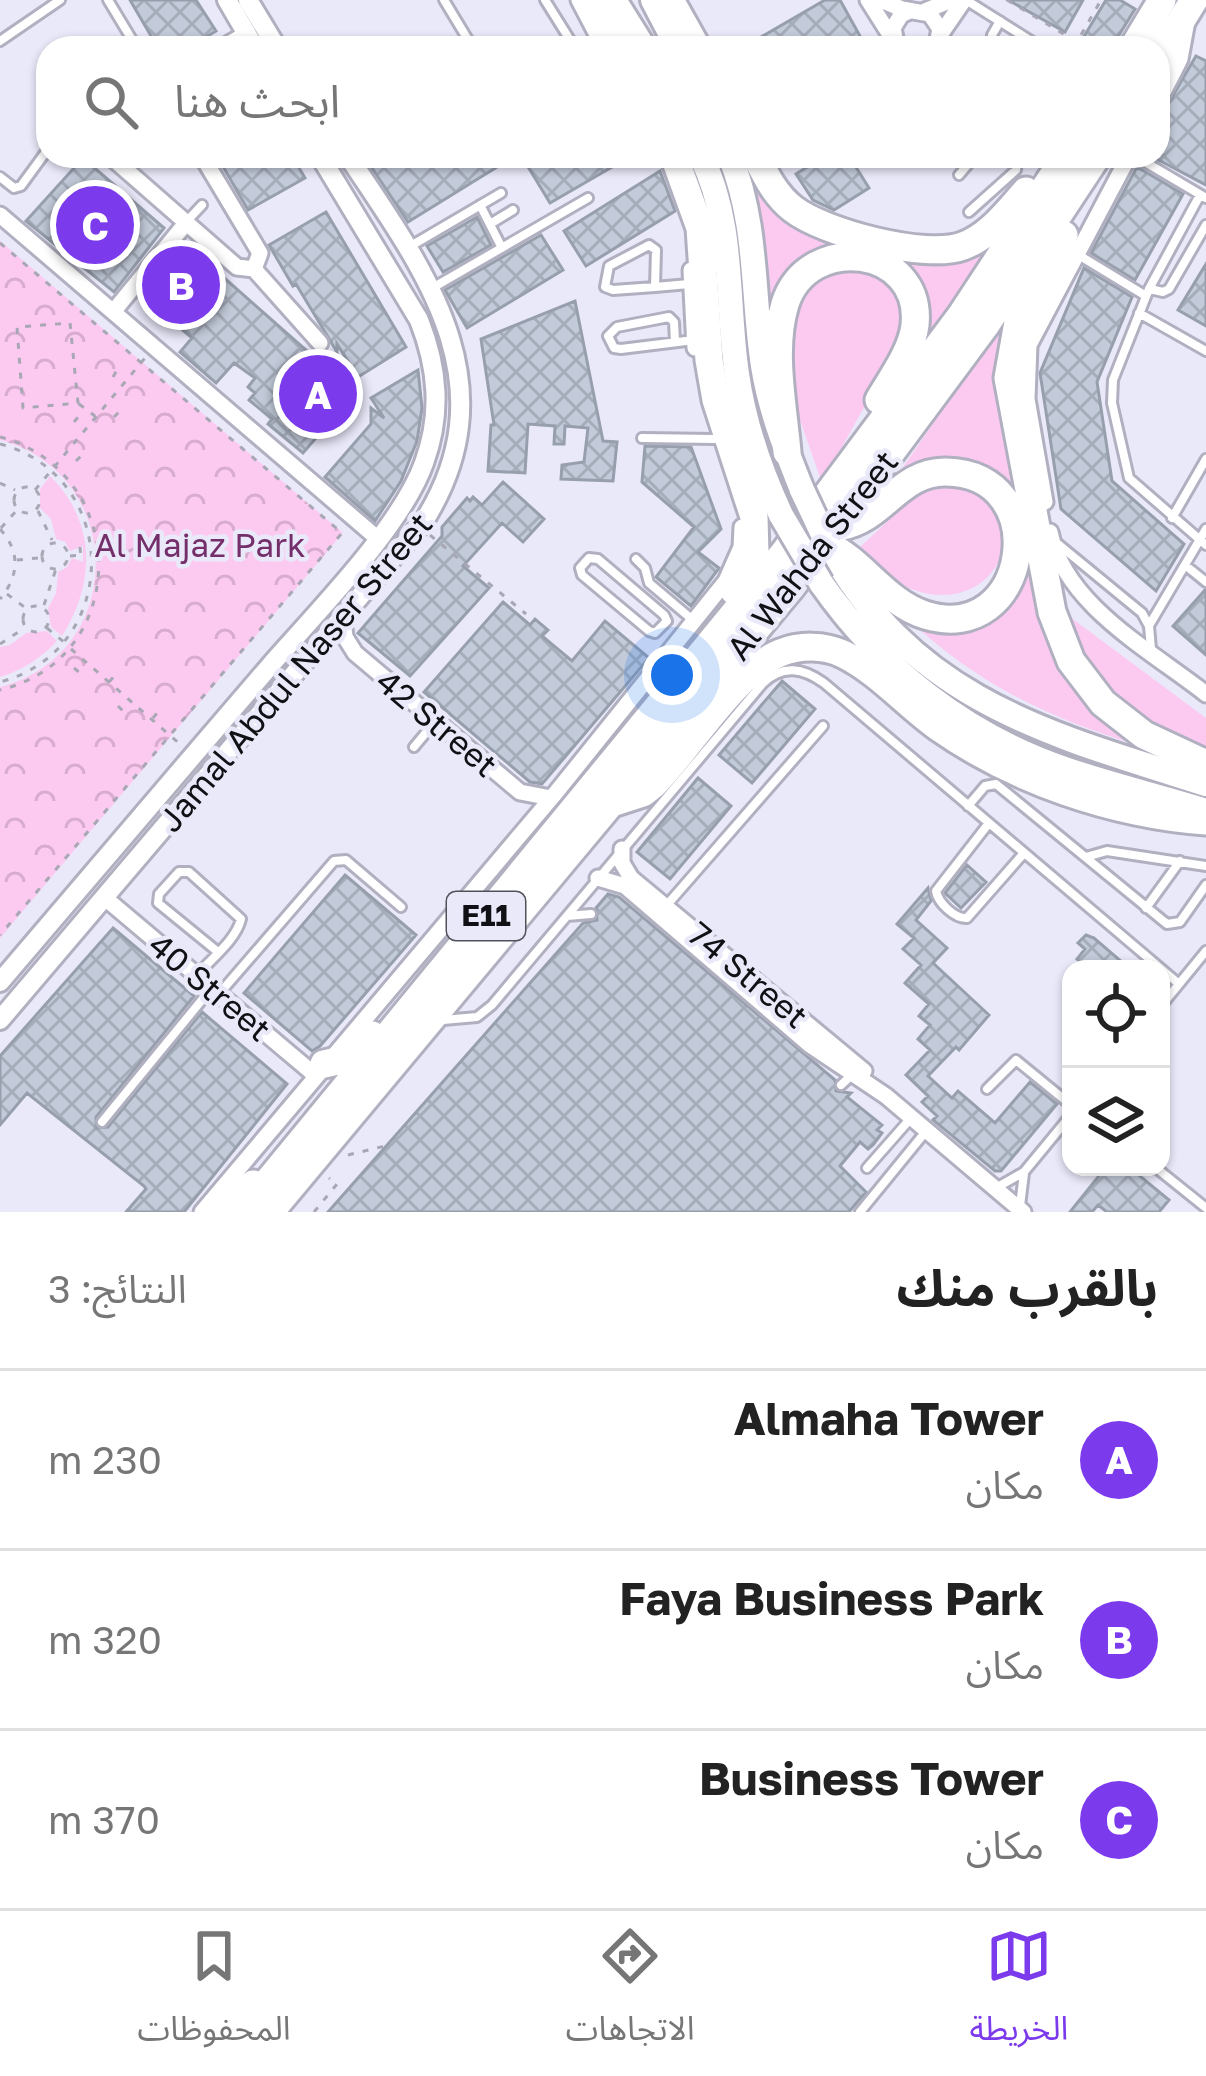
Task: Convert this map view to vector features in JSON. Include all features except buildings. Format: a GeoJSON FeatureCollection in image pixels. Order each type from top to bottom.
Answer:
{"type":"FeatureCollection","features":[{"type":"Feature","properties":{"kind":"highway"},"geometry":{"type":"LineString","coordinates":[[596,0],[613,36]]}},
{"type":"Feature","properties":{"kind":"highway"},"geometry":{"type":"LineString","coordinates":[[670,0],[690,36]]}},
{"type":"Feature","properties":{"kind":"highway"},"geometry":{"type":"LineString","coordinates":[[1143,36],[1167,7]]}},
{"type":"Feature","properties":{"kind":"highway"},"geometry":{"type":"LineString","coordinates":[[679,168],[704,248],[712,380],[753,507],[756,540],[752,565],[697,643],[691,667]]}},
{"type":"Feature","properties":{"kind":"highway"},"geometry":{"type":"LineString","coordinates":[[763,168],[775,191],[806,218],[932,252],[957,248],[990,230],[1045,168]]}},
{"type":"Feature","properties":{"kind":"highway","name":"Al Wahda Street"},"geometry":{"type":"LineString","coordinates":[[243,1212],[281,1197],[1077,168]]}},
{"type":"Feature","properties":{"kind":"highway","name":"Al Wahda Street"},"geometry":{"type":"LineString","coordinates":[[420,1015],[612,802],[833,536],[985,326],[1079,168]]}},
{"type":"Feature","properties":{"kind":"highway"},"geometry":{"type":"LineString","coordinates":[[1083,168],[1072,221],[1018,322],[1008,364],[1010,406],[1052,612],[1071,661],[1091,690],[1130,725],[1206,764]]}},
{"type":"Feature","properties":{"kind":"highway"},"geometry":{"type":"LineString","coordinates":[[787,452],[783,310],[791,289],[806,271],[825,259],[846,254],[868,257],[896,273],[909,292],[915,314],[909,346],[876,407],[863,446]]}},
{"type":"Feature","properties":{"kind":"highway"},"geometry":{"type":"LineString","coordinates":[[957,473],[979,480],[1004,501],[1017,530],[1017,561],[1004,590],[989,604],[959,617],[937,617],[881,589],[833,536],[864,519],[915,478],[957,473]]}},
{"type":"Feature","properties":{"kind":"highway"},"geometry":{"type":"LineString","coordinates":[[612,802],[643,794],[658,781],[754,669],[778,653],[806,647],[847,656],[946,732],[1022,774],[1105,802],[1206,821]]}},
{"type":"Feature","properties":{"kind":"highway"},"geometry":{"type":"LineString","coordinates":[[320,1069],[353,1055],[376,1032],[420,1015]]}},
{"type":"Feature","properties":{"kind":"highway"},"geometry":{"type":"LineString","coordinates":[[218,1212],[281,1197]]}},
{"type":"Feature","properties":{"kind":"main road"},"geometry":{"type":"LineString","coordinates":[[614,0],[636,36]]}},
{"type":"Feature","properties":{"kind":"main road"},"geometry":{"type":"LineString","coordinates":[[652,0],[672,36]]}},
{"type":"Feature","properties":{"kind":"main road"},"geometry":{"type":"LineString","coordinates":[[705,168],[726,242],[742,405],[760,465],[781,515],[821,583],[859,633],[969,724],[1066,770],[1206,811]]}},
{"type":"Feature","properties":{"kind":"main road"},"geometry":{"type":"LineString","coordinates":[[733,168],[753,240],[763,367],[802,490],[833,536],[846,577],[912,650],[974,695],[1074,744],[1206,784]]}},
{"type":"Feature","properties":{"kind":"street"},"geometry":{"type":"LineString","coordinates":[[227,0],[249,36]]}},
{"type":"Feature","properties":{"kind":"street"},"geometry":{"type":"LineString","coordinates":[[248,0],[270,36]]}},
{"type":"Feature","properties":{"kind":"street"},"geometry":{"type":"LineString","coordinates":[[260,0],[280,36]]}},
{"type":"Feature","properties":{"kind":"street"},"geometry":{"type":"LineString","coordinates":[[579,0],[598,36]]}},
{"type":"Feature","properties":{"kind":"street"},"geometry":{"type":"LineString","coordinates":[[682,0],[703,36]]}},
{"type":"Feature","properties":{"kind":"street"},"geometry":{"type":"LineString","coordinates":[[868,0],[891,36]]}},
{"type":"Feature","properties":{"kind":"street"},"geometry":{"type":"LineString","coordinates":[[881,0],[938,23],[938,36]]}},
{"type":"Feature","properties":{"kind":"street"},"geometry":{"type":"LineString","coordinates":[[896,36],[897,19],[951,0]]}},
{"type":"Feature","properties":{"kind":"street"},"geometry":{"type":"LineString","coordinates":[[941,36],[965,0]]}},
{"type":"Feature","properties":{"kind":"street"},"geometry":{"type":"LineString","coordinates":[[1167,7],[1180,59],[1170,79]]}},
{"type":"Feature","properties":{"kind":"street"},"geometry":{"type":"LineString","coordinates":[[124,168],[237,267],[254,269],[320,343]]}},
{"type":"Feature","properties":{"kind":"street"},"geometry":{"type":"LineString","coordinates":[[209,168],[260,253],[254,269]]}},
{"type":"Feature","properties":{"kind":"street","name":"Jamal Abdul Naser Street"},"geometry":{"type":"LineString","coordinates":[[0,982],[315,615],[406,500],[423,466],[436,418],[436,380],[419,320],[327,168]]}},
{"type":"Feature","properties":{"kind":"street","name":"Jamal Abdul Naser Street"},"geometry":{"type":"LineString","coordinates":[[0,1020],[343,619],[419,526],[448,478],[462,405],[458,356],[429,290],[356,168]]}},
{"type":"Feature","properties":{"kind":"street"},"geometry":{"type":"LineString","coordinates":[[1125,168],[1036,328],[1026,363],[1027,399],[1058,562],[1082,596],[1206,694]]}},
{"type":"Feature","properties":{"kind":"street"},"geometry":{"type":"LineString","coordinates":[[338,187],[343,177],[351,179],[375,218],[393,227]]}},
{"type":"Feature","properties":{"kind":"street"},"geometry":{"type":"LineString","coordinates":[[202,1212],[530,824],[726,581],[741,547],[740,510],[715,439],[694,340],[688,189]]}},
{"type":"Feature","properties":{"kind":"street"},"geometry":{"type":"LineString","coordinates":[[0,215],[377,538]]}},
{"type":"Feature","properties":{"kind":"street"},"geometry":{"type":"LineString","coordinates":[[113,312],[186,223]]}},
{"type":"Feature","properties":{"kind":"street"},"geometry":{"type":"LineString","coordinates":[[297,673],[292,674],[286,665],[315,626],[315,615]]}},
{"type":"Feature","properties":{"kind":"street","name":"42 Street"},"geometry":{"type":"LineString","coordinates":[[343,619],[355,653],[435,722],[520,792],[551,798]]}},
{"type":"Feature","properties":{"kind":"street","name":"42 Street"},"geometry":{"type":"LineString","coordinates":[[313,654],[334,649],[355,653]]}},
{"type":"Feature","properties":{"kind":"street"},"geometry":{"type":"LineString","coordinates":[[200,787],[202,771],[236,727],[235,719],[227,716]]}},
{"type":"Feature","properties":{"kind":"street","name":"42 Street"},"geometry":{"type":"LineString","coordinates":[[520,792],[530,824]]}},
{"type":"Feature","properties":{"kind":"street","name":"74 Street"},"geometry":{"type":"LineString","coordinates":[[622,849],[627,874],[847,1077],[886,1096],[1022,1211]]}},
{"type":"Feature","properties":{"kind":"street","name":"74 Street"},"geometry":{"type":"LineString","coordinates":[[598,878],[619,883],[639,905],[847,1077]]}},
{"type":"Feature","properties":{"kind":"street","name":"40 Street"},"geometry":{"type":"LineString","coordinates":[[105,898],[214,992],[320,1069]]}},
{"type":"Feature","properties":{"kind":"lane"},"geometry":{"type":"LineString","coordinates":[[0,41],[60,0]]}},
{"type":"Feature","properties":{"kind":"lane"},"geometry":{"type":"LineString","coordinates":[[108,0],[129,36]]}},
{"type":"Feature","properties":{"kind":"lane"},"geometry":{"type":"LineString","coordinates":[[444,0],[466,36]]}},
{"type":"Feature","properties":{"kind":"lane"},"geometry":{"type":"LineString","coordinates":[[545,0],[568,36]]}},
{"type":"Feature","properties":{"kind":"lane"},"geometry":{"type":"LineString","coordinates":[[965,0],[1023,36]]}},
{"type":"Feature","properties":{"kind":"lane"},"geometry":{"type":"LineString","coordinates":[[992,36],[1000,21]]}},
{"type":"Feature","properties":{"kind":"lane"},"geometry":{"type":"LineString","coordinates":[[236,36],[245,30]]}},
{"type":"Feature","properties":{"kind":"lane"},"geometry":{"type":"LineString","coordinates":[[0,177],[14,188],[21,187],[36,165]]}},
{"type":"Feature","properties":{"kind":"lane"},"geometry":{"type":"LineString","coordinates":[[959,175],[965,168]]}},
{"type":"Feature","properties":{"kind":"lane"},"geometry":{"type":"LineString","coordinates":[[969,212],[1016,168]]}},
{"type":"Feature","properties":{"kind":"lane"},"geometry":{"type":"LineString","coordinates":[[1153,168],[1203,196],[1139,313],[1113,380],[1112,403],[1129,478],[1203,542]]}},
{"type":"Feature","properties":{"kind":"lane"},"geometry":{"type":"LineString","coordinates":[[406,249],[501,193]]}},
{"type":"Feature","properties":{"kind":"lane"},"geometry":{"type":"LineString","coordinates":[[429,290],[588,197]]}},
{"type":"Feature","properties":{"kind":"lane"},"geometry":{"type":"LineString","coordinates":[[186,223],[202,205]]}},
{"type":"Feature","properties":{"kind":"lane"},"geometry":{"type":"LineString","coordinates":[[480,206],[502,248]]}},
{"type":"Feature","properties":{"kind":"lane"},"geometry":{"type":"LineString","coordinates":[[490,224],[513,210]]}},
{"type":"Feature","properties":{"kind":"lane"},"geometry":{"type":"LineString","coordinates":[[1076,253],[1148,293],[1163,292],[1206,225]]}},
{"type":"Feature","properties":{"kind":"lane"},"geometry":{"type":"LineString","coordinates":[[655,287],[656,250],[651,245],[609,266],[604,274],[609,289],[655,287],[691,284]]}},
{"type":"Feature","properties":{"kind":"lane"},"geometry":{"type":"LineString","coordinates":[[1139,313],[1206,351]]}},
{"type":"Feature","properties":{"kind":"lane"},"geometry":{"type":"LineString","coordinates":[[675,342],[669,317],[617,327],[608,336],[614,348],[621,349],[694,340]]}},
{"type":"Feature","properties":{"kind":"lane"},"geometry":{"type":"LineString","coordinates":[[641,438],[715,439]]}},
{"type":"Feature","properties":{"kind":"lane"},"geometry":{"type":"LineString","coordinates":[[1172,518],[1206,459]]}},
{"type":"Feature","properties":{"kind":"lane"},"geometry":{"type":"LineString","coordinates":[[1149,626],[1203,542],[1206,529]]}},
{"type":"Feature","properties":{"kind":"lane"},"geometry":{"type":"LineString","coordinates":[[1051,535],[1075,561],[1142,613],[1149,626],[1151,651]]}},
{"type":"Feature","properties":{"kind":"lane"},"geometry":{"type":"LineString","coordinates":[[592,557],[598,559],[664,615],[663,628],[650,631],[581,575],[581,566],[592,557]]}},
{"type":"Feature","properties":{"kind":"lane"},"geometry":{"type":"LineString","coordinates":[[636,559],[650,583],[694,621]]}},
{"type":"Feature","properties":{"kind":"lane"},"geometry":{"type":"LineString","coordinates":[[1185,565],[1206,582]]}},
{"type":"Feature","properties":{"kind":"lane"},"geometry":{"type":"LineString","coordinates":[[663,628],[679,640]]}},
{"type":"Feature","properties":{"kind":"lane"},"geometry":{"type":"LineString","coordinates":[[420,1015],[482,1013],[763,683],[787,670],[808,672],[824,683],[1179,984]]}},
{"type":"Feature","properties":{"kind":"lane"},"geometry":{"type":"LineString","coordinates":[[414,747],[435,722]]}},
{"type":"Feature","properties":{"kind":"lane"},"geometry":{"type":"LineString","coordinates":[[665,907],[824,726]]}},
{"type":"Feature","properties":{"kind":"lane"},"geometry":{"type":"LineString","coordinates":[[968,806],[985,786],[996,784],[1167,924],[1176,924],[1206,885]]}},
{"type":"Feature","properties":{"kind":"lane"},"geometry":{"type":"LineString","coordinates":[[989,823],[936,891],[937,898],[957,916],[967,918],[1024,854]]}},
{"type":"Feature","properties":{"kind":"lane"},"geometry":{"type":"LineString","coordinates":[[1086,857],[1107,851],[1206,866]]}},
{"type":"Feature","properties":{"kind":"lane"},"geometry":{"type":"LineString","coordinates":[[102,1122],[334,860],[346,860],[401,907]]}},
{"type":"Feature","properties":{"kind":"lane"},"geometry":{"type":"LineString","coordinates":[[1146,908],[1180,861]]}},
{"type":"Feature","properties":{"kind":"lane"},"geometry":{"type":"LineString","coordinates":[[196,976],[218,952],[240,927],[240,915],[189,872],[179,872],[159,894],[158,903],[218,952]]}},
{"type":"Feature","properties":{"kind":"lane"},"geometry":{"type":"LineString","coordinates":[[567,916],[591,914]]}},
{"type":"Feature","properties":{"kind":"lane"},"geometry":{"type":"LineString","coordinates":[[1170,995],[1206,951]]}},
{"type":"Feature","properties":{"kind":"lane"},"geometry":{"type":"LineString","coordinates":[[987,1089],[1016,1060],[1062,1098]]}},
{"type":"Feature","properties":{"kind":"lane"},"geometry":{"type":"LineString","coordinates":[[867,1168],[911,1117]]}},
{"type":"Feature","properties":{"kind":"lane"},"geometry":{"type":"LineString","coordinates":[[995,1188],[1024,1172],[1062,1126]]}},
{"type":"Feature","properties":{"kind":"lane"},"geometry":{"type":"LineString","coordinates":[[860,1212],[926,1130]]}},
{"type":"Feature","properties":{"kind":"lane"},"geometry":{"type":"LineString","coordinates":[[913,1147],[949,1149]]}},
{"type":"Feature","properties":{"kind":"lane"},"geometry":{"type":"LineString","coordinates":[[1022,1211],[1024,1172]]}},
{"type":"Feature","properties":{"kind":"lane"},"geometry":{"type":"LineString","coordinates":[[1166,1176],[1206,1208]]}},
{"type":"Feature","properties":{"kind":"path"},"geometry":{"type":"LineString","coordinates":[[1007,0],[1067,36]]}},
{"type":"Feature","properties":{"kind":"path"},"geometry":{"type":"LineString","coordinates":[[1080,36],[1101,0]]}},
{"type":"Feature","properties":{"kind":"path"},"geometry":{"type":"LineString","coordinates":[[0,243],[341,533],[0,934]]}},
{"type":"Feature","properties":{"kind":"path"},"geometry":{"type":"LineString","coordinates":[[78,403],[70,323],[17,327],[22,407],[78,403],[96,418]]}},
{"type":"Feature","properties":{"kind":"path"},"geometry":{"type":"LineString","coordinates":[[35,490],[154,347]]}},
{"type":"Feature","properties":{"kind":"path"},"geometry":{"type":"LineString","coordinates":[[115,374],[126,382]]}},
{"type":"Feature","properties":{"kind":"path"},"geometry":{"type":"LineString","coordinates":[[107,404],[117,414]]}},
{"type":"Feature","properties":{"kind":"path"},"geometry":{"type":"LineString","coordinates":[[76,419],[87,427]]}},
{"type":"Feature","properties":{"kind":"path"},"geometry":{"type":"LineString","coordinates":[[0,436],[56,464],[86,506],[99,548],[94,601],[70,648],[37,676],[0,690]]}},
{"type":"Feature","properties":{"kind":"path"},"geometry":{"type":"LineString","coordinates":[[0,444],[29,454],[51,470],[76,501],[93,557],[87,598],[64,642],[31,669],[0,682]]}},
{"type":"Feature","properties":{"kind":"path"},"geometry":{"type":"LineString","coordinates":[[69,448],[78,458]]}},
{"type":"Feature","properties":{"kind":"path"},"geometry":{"type":"LineString","coordinates":[[0,483],[17,491]]}},
{"type":"Feature","properties":{"kind":"path"},"geometry":{"type":"LineString","coordinates":[[24,487],[35,490],[40,501],[36,508],[18,509],[14,502],[17,491],[24,487]]}},
{"type":"Feature","properties":{"kind":"path"},"geometry":{"type":"LineString","coordinates":[[36,508],[53,542]]}},
{"type":"Feature","properties":{"kind":"path"},"geometry":{"type":"LineString","coordinates":[[0,598],[14,578],[16,560],[0,529],[18,509]]}},
{"type":"Feature","properties":{"kind":"path"},"geometry":{"type":"LineString","coordinates":[[419,526],[526,614]]}},
{"type":"Feature","properties":{"kind":"path"},"geometry":{"type":"LineString","coordinates":[[53,542],[62,544],[68,556],[56,569],[41,558],[43,549],[53,542]]}},
{"type":"Feature","properties":{"kind":"path"},"geometry":{"type":"LineString","coordinates":[[68,556],[81,557],[80,547]]}},
{"type":"Feature","properties":{"kind":"path"},"geometry":{"type":"LineString","coordinates":[[16,560],[41,558]]}},
{"type":"Feature","properties":{"kind":"path"},"geometry":{"type":"LineString","coordinates":[[47,628],[50,619],[43,607],[56,569]]}},
{"type":"Feature","properties":{"kind":"path"},"geometry":{"type":"LineString","coordinates":[[5,593],[27,609],[43,607]]}},
{"type":"Feature","properties":{"kind":"path"},"geometry":{"type":"LineString","coordinates":[[27,609],[25,627],[33,632],[47,628]]}},
{"type":"Feature","properties":{"kind":"path"},"geometry":{"type":"LineString","coordinates":[[0,644],[25,627]]}},
{"type":"Feature","properties":{"kind":"path"},"geometry":{"type":"LineString","coordinates":[[47,628],[194,755]]}},
{"type":"Feature","properties":{"kind":"path"},"geometry":{"type":"LineString","coordinates":[[77,670],[85,661]]}},
{"type":"Feature","properties":{"kind":"path"},"geometry":{"type":"LineString","coordinates":[[110,682],[119,671]]}},
{"type":"Feature","properties":{"kind":"path"},"geometry":{"type":"LineString","coordinates":[[121,709],[129,699]]}},
{"type":"Feature","properties":{"kind":"path"},"geometry":{"type":"LineString","coordinates":[[152,719],[161,708]]}},
{"type":"Feature","properties":{"kind":"path"},"geometry":{"type":"LineString","coordinates":[[348,1155],[385,1146]]}},
{"type":"Feature","properties":{"kind":"path"},"geometry":{"type":"LineString","coordinates":[[314,1212],[337,1184],[329,1178]]}},
{"type":"Feature","properties":{"kind":"green space"},"geometry":{"type":"Polygon","coordinates":[[[749,168],[758,168],[818,228],[991,243],[921,345],[920,288],[832,242],[796,262],[773,297],[768,297],[762,215],[749,168]]]}},
{"type":"Feature","properties":{"kind":"green space","name":"Al Majaz Park"},"geometry":{"type":"Polygon","coordinates":[[[0,241],[343,533],[0,938],[0,687],[42,668],[72,639],[90,603],[96,564],[90,524],[72,488],[42,459],[0,440],[0,241]]]}},
{"type":"Feature","properties":{"kind":"green space"},"geometry":{"type":"Polygon","coordinates":[[[824,266],[885,274],[905,308],[897,348],[822,483],[793,400],[790,313],[824,266]]]}},
{"type":"Feature","properties":{"kind":"green space"},"geometry":{"type":"Polygon","coordinates":[[[1002,324],[1009,328],[1019,485],[906,475],[901,470],[1002,324]]]}},
{"type":"Feature","properties":{"kind":"green space"},"geometry":{"type":"Polygon","coordinates":[[[50,476],[76,513],[86,553],[81,595],[62,636],[51,627],[48,608],[56,593],[58,572],[72,558],[83,562],[83,546],[70,551],[56,539],[51,519],[40,508],[40,489],[50,476]]]}},
{"type":"Feature","properties":{"kind":"green space"},"geometry":{"type":"Polygon","coordinates":[[[943,485],[975,492],[996,511],[1004,531],[1002,551],[994,570],[978,585],[957,593],[932,594],[896,582],[859,548],[917,494],[943,485]]]}},
{"type":"Feature","properties":{"kind":"green space"},"geometry":{"type":"Polygon","coordinates":[[[1027,537],[1040,593],[1138,745],[1073,723],[1013,695],[957,660],[905,616],[965,621],[1027,537]]]}},
{"type":"Feature","properties":{"kind":"green space"},"geometry":{"type":"Polygon","coordinates":[[[1062,611],[1206,718],[1206,750],[1158,728],[1113,698],[1086,664],[1062,611]]]}},
{"type":"Feature","properties":{"kind":"green space"},"geometry":{"type":"Polygon","coordinates":[[[47,631],[57,641],[51,647],[0,677],[0,647],[26,633],[47,631]]]}},
{"type":"Feature","properties":{"kind":"place","name":"Business Tower"},"geometry":{"type":"Point","coordinates":[95,225]}},
{"type":"Feature","properties":{"kind":"place","name":"Faya Business Park"},"geometry":{"type":"Point","coordinates":[181,285]}},
{"type":"Feature","properties":{"kind":"place","name":"Almaha Tower"},"geometry":{"type":"Point","coordinates":[318,394]}}]}
